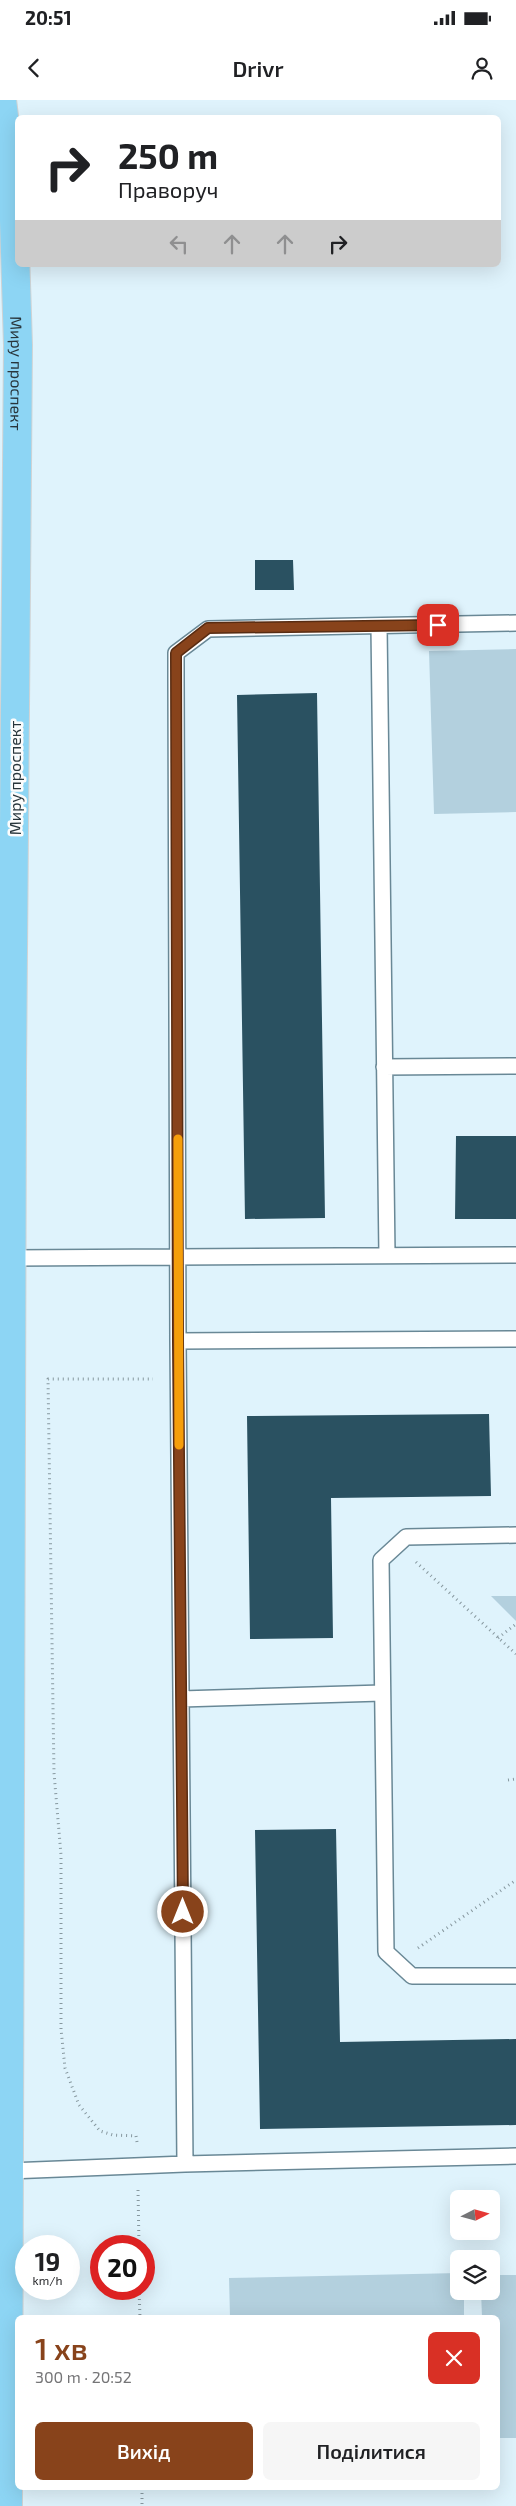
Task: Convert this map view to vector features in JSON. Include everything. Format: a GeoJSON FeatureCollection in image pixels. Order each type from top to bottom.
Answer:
{"type":"FeatureCollection","features":[{"type":"Feature","properties":{"kind":"highway","name":"Миру проспект"},"geometry":{"type":"LineString","coordinates":[[2,100],[12,189],[18,345],[6,1006],[12,1258],[5,1868],[9,2171],[8,2506]]}},
{"type":"Feature","properties":{"kind":"lane"},"geometry":{"type":"LineString","coordinates":[[185,2164],[178,1341],[176,653],[208,628],[516,624]]}},
{"type":"Feature","properties":{"kind":"lane"},"geometry":{"type":"LineString","coordinates":[[379,626],[387,1255]]}},
{"type":"Feature","properties":{"kind":"lane"},"geometry":{"type":"LineString","coordinates":[[384,1067],[516,1066]]}},
{"type":"Feature","properties":{"kind":"lane"},"geometry":{"type":"LineString","coordinates":[[12,1258],[516,1255]]}},
{"type":"Feature","properties":{"kind":"lane"},"geometry":{"type":"LineString","coordinates":[[178,1341],[516,1339]]}},
{"type":"Feature","properties":{"kind":"lane"},"geometry":{"type":"LineString","coordinates":[[516,1535],[406,1537],[381,1560],[386,1952],[412,1976],[516,1976]]}},
{"type":"Feature","properties":{"kind":"lane"},"geometry":{"type":"LineString","coordinates":[[181,1699],[382,1693]]}},
{"type":"Feature","properties":{"kind":"lane"},"geometry":{"type":"LineString","coordinates":[[9,2171],[185,2164],[516,2156]]}},
{"type":"Feature","properties":{"kind":"path"},"geometry":{"type":"LineString","coordinates":[[139,2235],[136,2136],[113,2135],[100,2131],[79,2105],[65,2068],[61,2029],[61,1855],[54,1773],[48,1379],[179,1379]]}},
{"type":"Feature","properties":{"kind":"path"},"geometry":{"type":"LineString","coordinates":[[398,1544],[516,1654]]}},
{"type":"Feature","properties":{"kind":"path"},"geometry":{"type":"LineString","coordinates":[[498,1638],[516,1624]]}},
{"type":"Feature","properties":{"kind":"path"},"geometry":{"type":"LineString","coordinates":[[508,1780],[516,1779]]}},
{"type":"Feature","properties":{"kind":"path"},"geometry":{"type":"LineString","coordinates":[[398,1963],[516,1880]]}},
{"type":"Feature","properties":{"kind":"path"},"geometry":{"type":"LineString","coordinates":[[139,2300],[140,2315]]}},
{"type":"Feature","properties":{"kind":"path"},"geometry":{"type":"LineString","coordinates":[[142,2490],[142,2506]]}},
{"type":"Feature","properties":{"kind":"shaded area"},"geometry":{"type":"Polygon","coordinates":[[[516,649],[516,812],[434,814],[429,651],[516,649]]]}},
{"type":"Feature","properties":{"kind":"shaded area"},"geometry":{"type":"Polygon","coordinates":[[[491,1596],[516,1596],[516,1621],[491,1596]]]}},
{"type":"Feature","properties":{"kind":"shaded area"},"geometry":{"type":"Polygon","coordinates":[[[450,2273],[450,2300],[464,2300],[464,2315],[230,2315],[229,2278],[450,2273]]]}},
{"type":"Feature","properties":{"kind":"shaded area"},"geometry":{"type":"Polygon","coordinates":[[[500,2275],[516,2275],[516,2438],[500,2438],[500,2315],[482,2315],[481,2300],[500,2300],[500,2275]]]}},
{"type":"Feature","properties":{"kind":"building"},"geometry":{"type":"Polygon","coordinates":[[[255,560],[293,560],[294,590],[255,590],[255,560]]]}},
{"type":"Feature","properties":{"kind":"building"},"geometry":{"type":"Polygon","coordinates":[[[317,693],[325,1218],[245,1219],[237,695],[317,693]]]}},
{"type":"Feature","properties":{"kind":"building"},"geometry":{"type":"Polygon","coordinates":[[[456,1136],[516,1136],[516,1219],[455,1219],[456,1136]]]}},
{"type":"Feature","properties":{"kind":"building"},"geometry":{"type":"Polygon","coordinates":[[[489,1414],[491,1496],[331,1498],[333,1638],[250,1639],[247,1416],[489,1414]]]}},
{"type":"Feature","properties":{"kind":"building"},"geometry":{"type":"Polygon","coordinates":[[[336,1829],[340,2042],[516,2039],[516,2125],[260,2129],[255,1830],[336,1829]]]}},
{"type":"Feature","properties":{"kind":"slow traffic"},"geometry":{"type":"LineString","coordinates":[[178,1139],[179,1445]]}},
{"type":"Feature","properties":{"kind":"route"},"geometry":{"type":"LineString","coordinates":[[183,1912],[178,1341],[176,653],[208,628],[438,625]]}}]}
